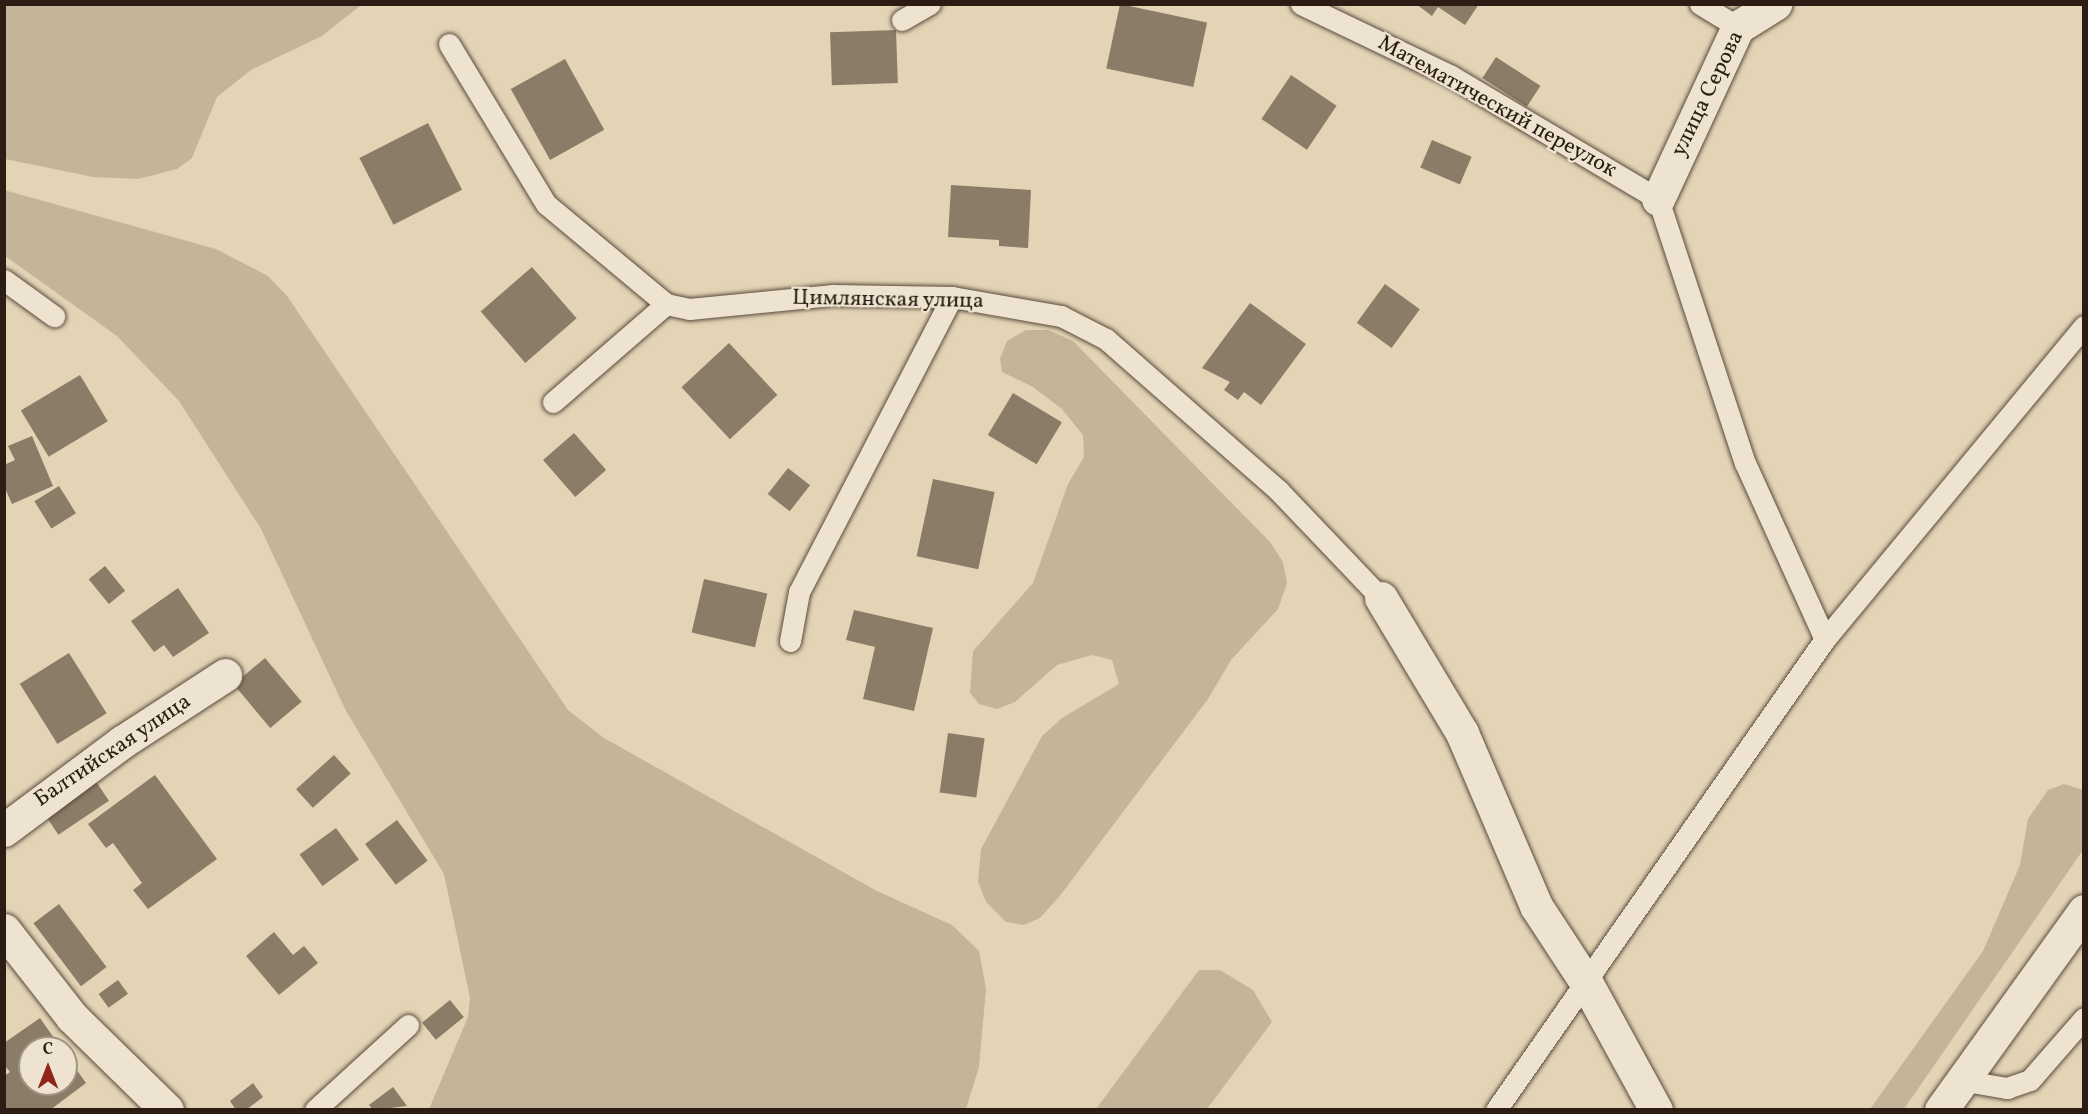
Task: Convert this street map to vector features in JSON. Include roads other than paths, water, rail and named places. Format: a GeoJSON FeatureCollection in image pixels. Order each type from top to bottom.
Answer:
{"type":"FeatureCollection","features":[{"type":"Feature","properties":{"kind":"street","name":"улица Серова"},"geometry":{"type":"LineString","coordinates":[[1658,199],[1738,27],[1775,4]]}},
{"type":"Feature","properties":{"kind":"street"},"geometry":{"type":"LineString","coordinates":[[1381,598],[1462,733],[1536,906],[1587,984],[1656,1110]]}},
{"type":"Feature","properties":{"kind":"street","name":"Балтийская улица"},"geometry":{"type":"LineString","coordinates":[[4,830],[94,761],[225,675]]}},
{"type":"Feature","properties":{"kind":"street"},"geometry":{"type":"LineString","coordinates":[[1941,1110],[1960,1080],[2084,911]]}},
{"type":"Feature","properties":{"kind":"street"},"geometry":{"type":"LineString","coordinates":[[4,930],[72,1017],[167,1110]]}},
{"type":"Feature","properties":{"kind":"lane"},"geometry":{"type":"LineString","coordinates":[[902,20],[930,4]]}},
{"type":"Feature","properties":{"kind":"lane","name":"Математический переулок"},"geometry":{"type":"LineString","coordinates":[[1301,4],[1451,76],[1658,199]]}},
{"type":"Feature","properties":{"kind":"lane"},"geometry":{"type":"LineString","coordinates":[[1700,4],[1738,27]]}},
{"type":"Feature","properties":{"kind":"lane"},"geometry":{"type":"LineString","coordinates":[[449,44],[546,204],[666,304],[553,402]]}},
{"type":"Feature","properties":{"kind":"lane"},"geometry":{"type":"LineString","coordinates":[[1658,199],[1745,463],[1825,639]]}},
{"type":"Feature","properties":{"kind":"lane"},"geometry":{"type":"LineString","coordinates":[[4,280],[54,316]]}},
{"type":"Feature","properties":{"kind":"lane","name":"Цимлянская улица"},"geometry":{"type":"LineString","coordinates":[[666,304],[689,309],[833,295],[952,297],[1061,316],[1106,339],[1279,491],[1381,598]]}},
{"type":"Feature","properties":{"kind":"lane"},"geometry":{"type":"LineString","coordinates":[[790,641],[798,592],[952,297]]}},
{"type":"Feature","properties":{"kind":"lane"},"geometry":{"type":"LineString","coordinates":[[1496,1110],[1587,984],[1825,639],[2084,326]]}},
{"type":"Feature","properties":{"kind":"lane"},"geometry":{"type":"LineString","coordinates":[[1960,1080],[2007,1088],[2030,1080],[2084,1018]]}},
{"type":"Feature","properties":{"kind":"lane"},"geometry":{"type":"LineString","coordinates":[[315,1110],[408,1025]]}}]}
